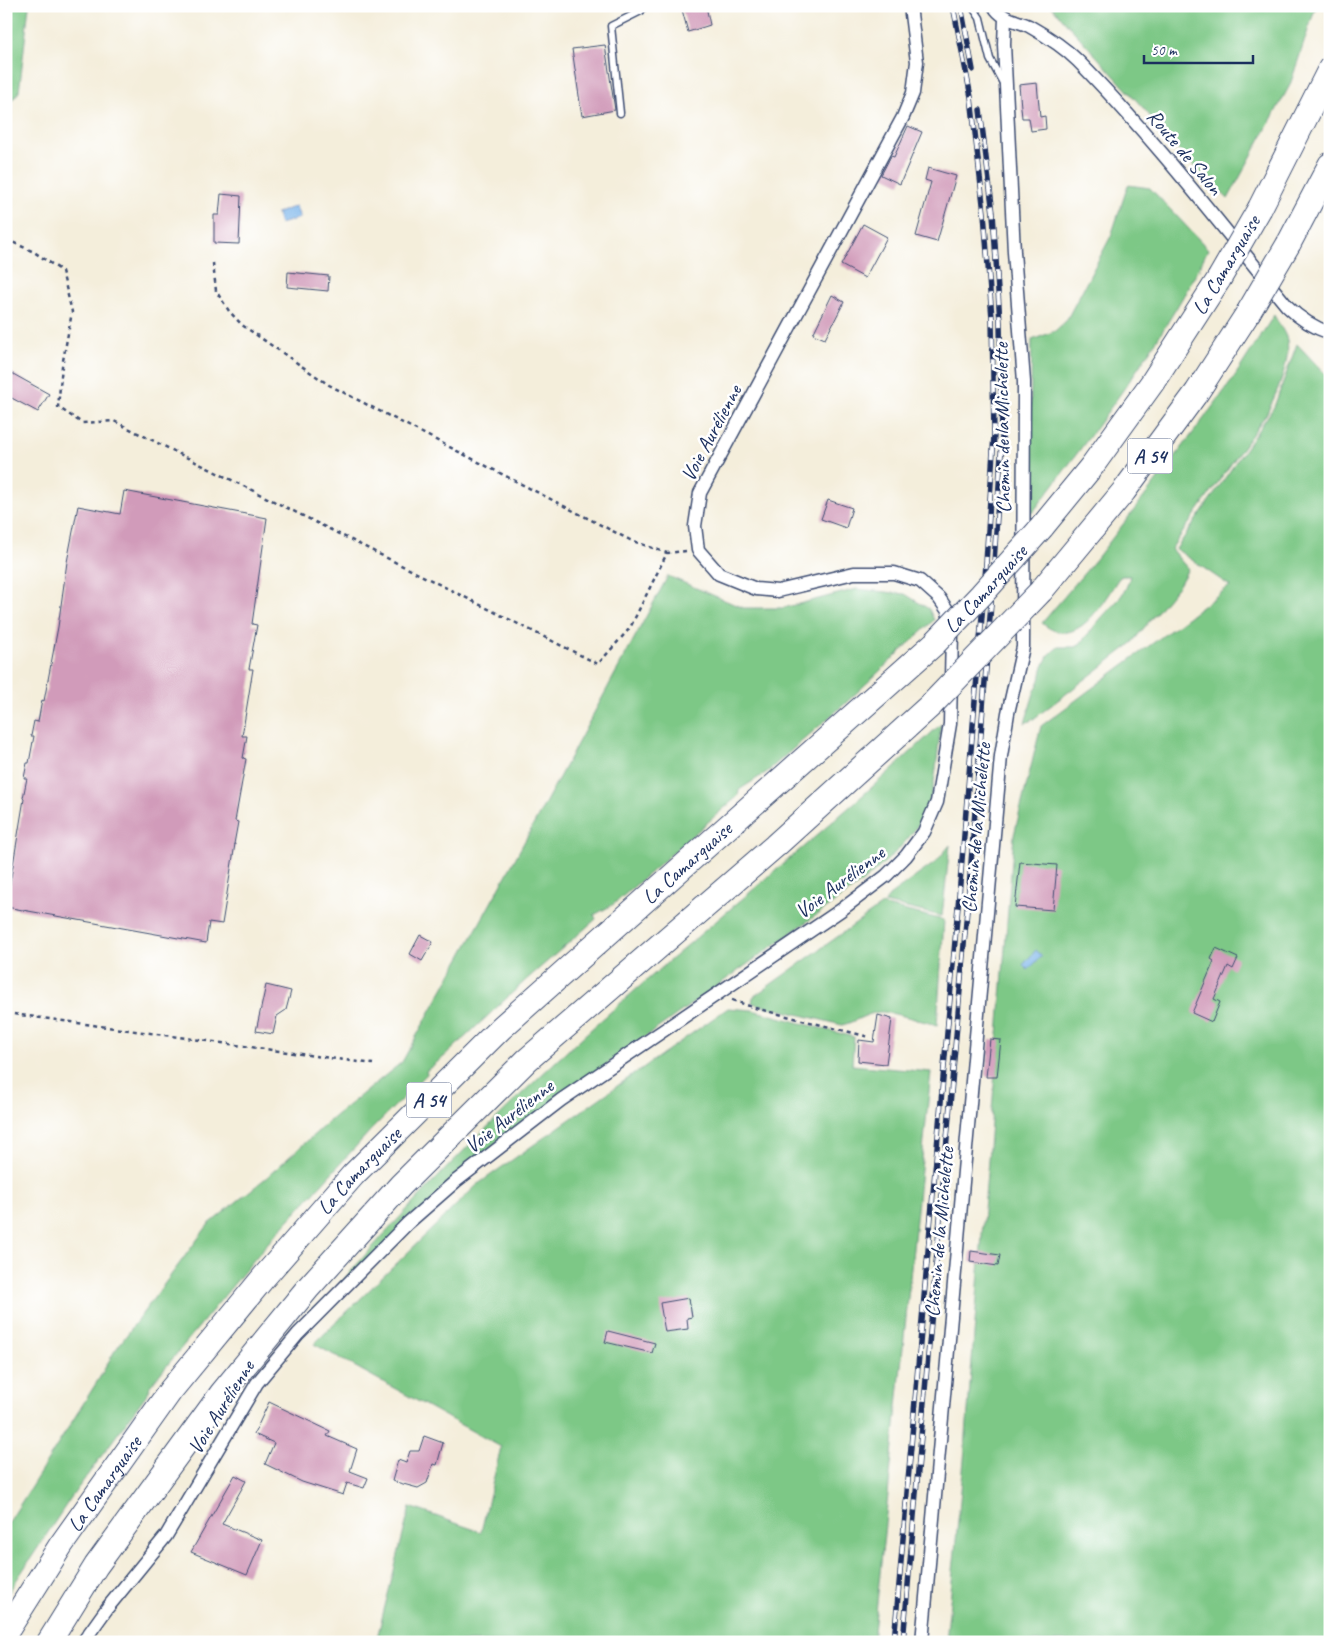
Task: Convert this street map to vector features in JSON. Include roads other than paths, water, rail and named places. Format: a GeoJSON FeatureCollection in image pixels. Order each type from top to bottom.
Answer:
{"type":"FeatureCollection","features":[{"type":"Feature","properties":{"kind":"highway","name":"La Camarguaise"},"geometry":{"type":"LineString","coordinates":[[6,1632],[61,1544],[171,1390],[264,1277],[353,1175],[501,1028],[935,643],[982,595],[1042,527],[1098,458],[1152,383],[1220,279],[1260,208],[1330,69]]}},
{"type":"Feature","properties":{"kind":"highway","name":"La Camarguaise"},"geometry":{"type":"LineString","coordinates":[[49,1642],[96,1566],[222,1393],[308,1288],[401,1185],[527,1060],[775,846],[932,704],[976,661],[1041,591],[1124,491],[1197,392],[1292,245],[1330,165]]}},
{"type":"Feature","properties":{"kind":"highway"},"geometry":{"type":"LineString","coordinates":[[1292,245],[1330,194]]}},
{"type":"Feature","properties":{"kind":"street","name":"Voie Aurélienne"},"geometry":{"type":"LineString","coordinates":[[84,1642],[108,1607],[166,1536],[257,1383],[298,1334],[408,1223],[456,1181],[561,1100],[841,910],[886,876],[906,856],[924,832],[937,802],[950,724],[952,633],[948,611],[939,598],[920,581],[894,573],[854,573],[778,591],[756,589],[720,574],[698,550],[695,526],[700,493],[903,117],[913,94],[918,62],[910,6]]}},
{"type":"Feature","properties":{"kind":"street","name":"Chemin de la Michelette"},"geometry":{"type":"LineString","coordinates":[[922,1642],[1001,756],[1008,713],[1023,647],[1024,382],[1014,252],[1004,44],[999,12]]}},
{"type":"Feature","properties":{"kind":"street","name":"Route de Salon"},"geometry":{"type":"LineString","coordinates":[[999,12],[1028,26],[1076,59],[1120,105],[1287,306],[1310,326],[1330,333]]}},
{"type":"Feature","properties":{"kind":"lane"},"geometry":{"type":"LineString","coordinates":[[620,113],[611,26],[641,12],[643,6]]}},
{"type":"Feature","properties":{"kind":"lane"},"geometry":{"type":"LineString","coordinates":[[972,6],[980,18],[990,59],[1007,91]]}},
{"type":"Feature","properties":{"kind":"water"},"geometry":{"type":"Polygon","coordinates":[[[296,206],[300,218],[280,224],[277,213],[296,206]]]}},
{"type":"Feature","properties":{"kind":"water"},"geometry":{"type":"Polygon","coordinates":[[[1036,950],[1042,956],[1028,970],[1023,965],[1036,950]]]}},
{"type":"Feature","properties":{"kind":"railway"},"geometry":{"type":"LineString","coordinates":[[894,1642],[961,872],[985,579],[994,435],[992,318],[984,213],[971,97],[953,6]]}},
{"type":"Feature","properties":{"kind":"railway"},"geometry":{"type":"LineString","coordinates":[[961,6],[973,70]]}},
{"type":"Feature","properties":{"kind":"railway"},"geometry":{"type":"LineString","coordinates":[[903,1642],[970,876],[1002,439],[1000,322],[993,213],[980,110]]}}]}
